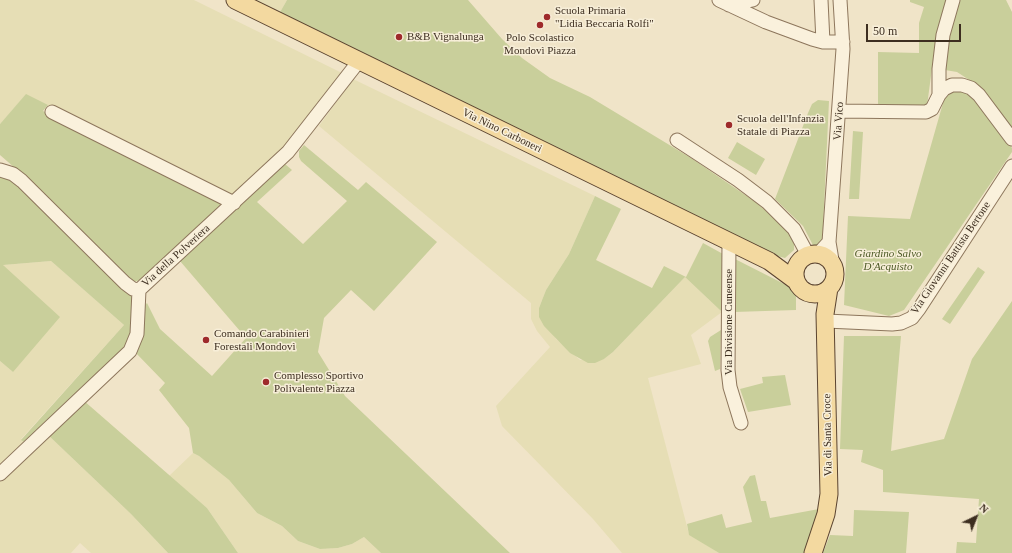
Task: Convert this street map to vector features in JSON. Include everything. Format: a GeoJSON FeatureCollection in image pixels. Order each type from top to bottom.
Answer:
{"type":"FeatureCollection","features":[{"type":"Feature","properties":{"kind":"main road","name":"Via Nino Carboneri"},"geometry":{"type":"LineString","coordinates":[[235,0],[729,243],[769,261],[805,263],[827,258],[833,266]]}},
{"type":"Feature","properties":{"kind":"main road","name":"Via Nino Carboneri"},"geometry":{"type":"LineString","coordinates":[[805,263],[804,290],[809,293]]}},
{"type":"Feature","properties":{"kind":"main road"},"geometry":{"type":"LineString","coordinates":[[809,293],[820,293],[829,288],[834,278],[833,266]]}},
{"type":"Feature","properties":{"kind":"main road","name":"Via di Santa Croce"},"geometry":{"type":"LineString","coordinates":[[813,553],[826,514],[828,494],[826,317],[829,288]]}},
{"type":"Feature","properties":{"kind":"main road"},"geometry":{"type":"LineString","coordinates":[[809,293],[826,317]]}},
{"type":"Feature","properties":{"kind":"street"},"geometry":{"type":"LineString","coordinates":[[724,2],[753,0]]}},
{"type":"Feature","properties":{"kind":"street"},"geometry":{"type":"LineString","coordinates":[[821,0],[823,42]]}},
{"type":"Feature","properties":{"kind":"street"},"geometry":{"type":"LineString","coordinates":[[939,95],[939,69],[942,41],[953,0]]}},
{"type":"Feature","properties":{"kind":"street","name":"Via Vico"},"geometry":{"type":"LineString","coordinates":[[833,266],[829,242],[843,42],[841,1]]}},
{"type":"Feature","properties":{"kind":"street"},"geometry":{"type":"LineString","coordinates":[[724,2],[766,22],[823,42],[843,42]]}},
{"type":"Feature","properties":{"kind":"street","name":"Via della Polveriera"},"geometry":{"type":"LineString","coordinates":[[0,474],[130,351],[137,334],[139,290],[292,148],[359,61]]}},
{"type":"Feature","properties":{"kind":"street"},"geometry":{"type":"LineString","coordinates":[[839,111],[926,112],[932,109],[939,95],[944,89],[952,85],[962,85],[971,88],[979,95],[1012,139]]}},
{"type":"Feature","properties":{"kind":"street"},"geometry":{"type":"LineString","coordinates":[[52,112],[234,203]]}},
{"type":"Feature","properties":{"kind":"street"},"geometry":{"type":"LineString","coordinates":[[676,140],[738,180],[768,202],[794,229],[805,263],[829,242]]}},
{"type":"Feature","properties":{"kind":"street","name":"Via Giovanni Battista Bertone"},"geometry":{"type":"LineString","coordinates":[[826,317],[892,324],[901,323],[912,318],[1012,166]]}},
{"type":"Feature","properties":{"kind":"street"},"geometry":{"type":"LineString","coordinates":[[0,170],[13,174],[22,181],[125,283],[133,289],[139,290]]}},
{"type":"Feature","properties":{"kind":"street","name":"Via Divisione Cuneense"},"geometry":{"type":"LineString","coordinates":[[729,243],[729,381],[741,423]]}},
{"type":"Feature","properties":{"kind":"shaded area"},"geometry":{"type":"Polygon","coordinates":[[[0,0],[194,0],[342,73],[287,145],[231,196],[26,95],[0,124],[0,0]]]}},
{"type":"Feature","properties":{"kind":"shaded area"},"geometry":{"type":"Polygon","coordinates":[[[250,0],[287,0],[279,14],[250,0]]]}},
{"type":"Feature","properties":{"kind":"shaded area"},"geometry":{"type":"Polygon","coordinates":[[[353,79],[595,196],[569,254],[546,290],[539,308],[556,339],[580,360],[604,359],[613,352],[685,277],[722,312],[691,335],[701,364],[648,378],[689,534],[719,553],[622,553],[593,519],[502,426],[496,406],[550,347],[537,331],[531,319],[531,303],[319,126],[353,79]]]}},
{"type":"Feature","properties":{"kind":"shaded area"},"geometry":{"type":"Polygon","coordinates":[[[51,261],[124,325],[21,439],[26,443],[0,468],[0,361],[13,372],[3,265],[51,261]]]}},
{"type":"Feature","properties":{"kind":"shaded area"},"geometry":{"type":"Polygon","coordinates":[[[47,434],[131,514],[168,553],[91,553],[80,543],[71,553],[0,553],[0,480],[47,434]]]}},
{"type":"Feature","properties":{"kind":"shaded area"},"geometry":{"type":"Polygon","coordinates":[[[193,453],[199,456],[229,480],[257,513],[282,526],[298,541],[320,549],[338,548],[352,544],[364,537],[381,553],[238,553],[207,508],[169,476],[193,453]]]}},
{"type":"Feature","properties":{"kind":"green space"},"geometry":{"type":"Polygon","coordinates":[[[287,0],[468,0],[502,39],[522,58],[550,78],[590,97],[691,158],[757,203],[789,232],[794,242],[794,250],[785,258],[769,254],[279,14],[287,0]]]}},
{"type":"Feature","properties":{"kind":"green space"},"geometry":{"type":"Polygon","coordinates":[[[910,0],[947,0],[934,53],[927,106],[878,106],[878,52],[919,53],[919,23],[924,7],[910,2],[910,0]]]}},
{"type":"Feature","properties":{"kind":"green space"},"geometry":{"type":"Polygon","coordinates":[[[959,0],[1006,0],[1012,12],[1012,132],[977,85],[957,72],[945,70],[949,37],[959,0]]]}},
{"type":"Feature","properties":{"kind":"green space","name":"Giardino Salvo D'Acquisto"},"geometry":{"type":"Polygon","coordinates":[[[956,90],[963,91],[975,97],[1012,148],[1012,152],[904,310],[889,316],[844,305],[848,216],[910,219],[945,96],[956,90]]]}},
{"type":"Feature","properties":{"kind":"green space"},"geometry":{"type":"Polygon","coordinates":[[[26,94],[48,105],[43,111],[225,203],[141,280],[133,282],[38,188],[0,155],[0,124],[26,94]]]}},
{"type":"Feature","properties":{"kind":"green space"},"geometry":{"type":"Polygon","coordinates":[[[818,100],[829,101],[822,249],[815,249],[803,226],[775,199],[808,113],[812,104],[818,100]]]}},
{"type":"Feature","properties":{"kind":"green space"},"geometry":{"type":"Polygon","coordinates":[[[853,131],[863,132],[859,199],[849,199],[853,131]]]}},
{"type":"Feature","properties":{"kind":"green space"},"geometry":{"type":"Polygon","coordinates":[[[737,142],[765,159],[756,175],[728,158],[737,142]]]}},
{"type":"Feature","properties":{"kind":"green space"},"geometry":{"type":"Polygon","coordinates":[[[304,145],[358,190],[366,182],[437,242],[374,311],[351,290],[324,318],[318,352],[345,396],[510,553],[381,553],[364,537],[352,544],[338,548],[320,549],[298,541],[282,526],[257,513],[229,480],[199,456],[193,453],[189,428],[159,390],[165,383],[135,352],[143,307],[147,303],[160,329],[212,376],[246,338],[180,261],[285,164],[292,170],[257,202],[303,244],[347,201],[301,161],[299,151],[304,145]]]}},
{"type":"Feature","properties":{"kind":"green space"},"geometry":{"type":"Polygon","coordinates":[[[0,176],[10,179],[21,186],[135,299],[130,344],[26,443],[21,440],[124,325],[51,261],[3,265],[60,317],[13,372],[0,361],[0,176]]]}},
{"type":"Feature","properties":{"kind":"green space"},"geometry":{"type":"Polygon","coordinates":[[[595,196],[621,209],[596,260],[652,288],[664,266],[686,277],[703,243],[723,254],[722,312],[685,277],[613,352],[604,359],[595,363],[588,363],[570,353],[544,326],[539,317],[539,308],[546,290],[569,254],[595,196]]]}},
{"type":"Feature","properties":{"kind":"green space"},"geometry":{"type":"Polygon","coordinates":[[[735,259],[796,290],[796,310],[734,312],[735,259]]]}},
{"type":"Feature","properties":{"kind":"green space"},"geometry":{"type":"Polygon","coordinates":[[[978,267],[985,272],[950,324],[942,319],[978,267]]]}},
{"type":"Feature","properties":{"kind":"green space"},"geometry":{"type":"Polygon","coordinates":[[[1012,301],[1012,553],[956,553],[957,542],[976,543],[979,499],[883,492],[883,470],[861,462],[863,450],[840,449],[844,336],[901,336],[891,451],[944,439],[972,359],[1012,301]]]}},
{"type":"Feature","properties":{"kind":"green space"},"geometry":{"type":"Polygon","coordinates":[[[721,330],[720,369],[715,371],[708,341],[710,337],[721,330]]]}},
{"type":"Feature","properties":{"kind":"green space"},"geometry":{"type":"Polygon","coordinates":[[[785,375],[791,405],[748,412],[740,389],[763,383],[762,377],[785,375]]]}},
{"type":"Feature","properties":{"kind":"green space"},"geometry":{"type":"Polygon","coordinates":[[[83,400],[207,508],[238,553],[168,553],[131,514],[47,434],[83,400]]]}},
{"type":"Feature","properties":{"kind":"green space"},"geometry":{"type":"Polygon","coordinates":[[[755,475],[761,501],[766,501],[770,518],[819,509],[806,553],[719,553],[689,535],[687,524],[722,514],[726,528],[752,522],[743,487],[750,476],[755,475]]]}},
{"type":"Feature","properties":{"kind":"green space"},"geometry":{"type":"Polygon","coordinates":[[[854,510],[909,512],[906,553],[823,553],[830,535],[853,536],[854,510]]]}},
{"type":"Feature","properties":{"kind":"place","name":"Scuola Primaria \"Lidia Beccaria Rolfi\""},"geometry":{"type":"Point","coordinates":[547,17]}},
{"type":"Feature","properties":{"kind":"place","name":"Polo Scolastico Mondovì Piazza"},"geometry":{"type":"Point","coordinates":[540,25]}},
{"type":"Feature","properties":{"kind":"place","name":"B&B Vignalunga"},"geometry":{"type":"Point","coordinates":[399,37]}},
{"type":"Feature","properties":{"kind":"place","name":"Scuola dell'Infanzia Statale di Piazza"},"geometry":{"type":"Point","coordinates":[729,125]}},
{"type":"Feature","properties":{"kind":"place","name":"Comando Carabinieri Forestali Mondovì"},"geometry":{"type":"Point","coordinates":[206,340]}},
{"type":"Feature","properties":{"kind":"place","name":"Complesso Sportivo Polivalente Piazza"},"geometry":{"type":"Point","coordinates":[266,382]}}]}
